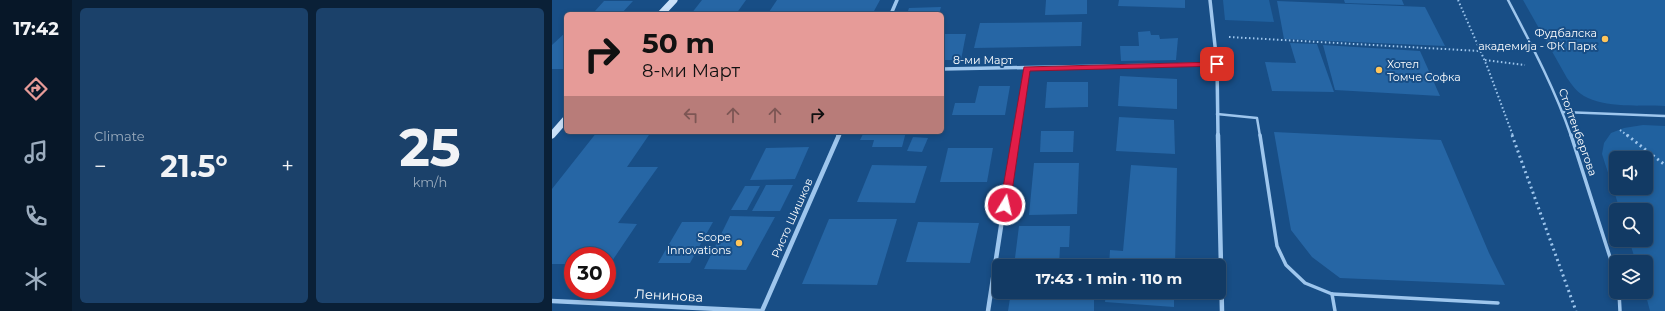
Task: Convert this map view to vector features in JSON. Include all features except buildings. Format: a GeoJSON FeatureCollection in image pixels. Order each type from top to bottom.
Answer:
{"type":"FeatureCollection","features":[{"type":"Feature","properties":{"kind":"street"},"geometry":{"type":"LineString","coordinates":[[663,12],[674,0]]}},
{"type":"Feature","properties":{"kind":"street"},"geometry":{"type":"LineString","coordinates":[[892,12],[897,0]]}},
{"type":"Feature","properties":{"kind":"street"},"geometry":{"type":"LineString","coordinates":[[1210,0],[1217,64],[1222,311]]}},
{"type":"Feature","properties":{"kind":"street","name":"8-ми Март"},"geometry":{"type":"LineString","coordinates":[[944,69],[1217,64]]}},
{"type":"Feature","properties":{"kind":"street"},"geometry":{"type":"LineString","coordinates":[[988,311],[1026,68]]}},
{"type":"Feature","properties":{"kind":"street"},"geometry":{"type":"LineString","coordinates":[[552,135],[564,121]]}},
{"type":"Feature","properties":{"kind":"street","name":"Ристо Шишков"},"geometry":{"type":"LineString","coordinates":[[761,311],[839,134]]}},
{"type":"Feature","properties":{"kind":"street","name":"Ленинова"},"geometry":{"type":"LineString","coordinates":[[552,301],[761,311]]}},
{"type":"Feature","properties":{"kind":"lane","name":"Столтенбергова"},"geometry":{"type":"LineString","coordinates":[[1508,0],[1543,66],[1563,112],[1609,255]]}},
{"type":"Feature","properties":{"kind":"lane"},"geometry":{"type":"LineString","coordinates":[[1563,112],[1665,116]]}},
{"type":"Feature","properties":{"kind":"lane"},"geometry":{"type":"LineString","coordinates":[[1217,114],[1257,118],[1277,246],[1286,266],[1305,283],[1332,294],[1498,303]]}},
{"type":"Feature","properties":{"kind":"lane"},"geometry":{"type":"LineString","coordinates":[[1332,294],[1335,311]]}},
{"type":"Feature","properties":{"kind":"lane"},"geometry":{"type":"LineString","coordinates":[[1619,299],[1620,311]]}},
{"type":"Feature","properties":{"kind":"path"},"geometry":{"type":"LineString","coordinates":[[1458,0],[1484,60],[1576,311]]}},
{"type":"Feature","properties":{"kind":"path"},"geometry":{"type":"LineString","coordinates":[[1214,36],[1480,51]]}},
{"type":"Feature","properties":{"kind":"path"},"geometry":{"type":"LineString","coordinates":[[1484,60],[1543,66]]}},
{"type":"Feature","properties":{"kind":"path"},"geometry":{"type":"LineString","coordinates":[[1619,130],[1665,165]]}},
{"type":"Feature","properties":{"kind":"shaded area"},"geometry":{"type":"Polygon","coordinates":[[[1223,0],[1269,0],[1274,22],[1225,20],[1223,0]]]}},
{"type":"Feature","properties":{"kind":"shaded area","name":"Фудбалска академија - ФК Парк"},"geometry":{"type":"Polygon","coordinates":[[[1523,0],[1665,0],[1665,106],[1612,104],[1592,100],[1581,94],[1567,78],[1523,0]]]}},
{"type":"Feature","properties":{"kind":"shaded area"},"geometry":{"type":"Polygon","coordinates":[[[1643,125],[1665,126],[1665,311],[1650,311],[1647,299],[1653,299],[1653,255],[1634,255],[1631,247],[1653,247],[1653,203],[1618,203],[1615,195],[1653,195],[1653,151],[1609,151],[1609,176],[1602,154],[1604,143],[1611,133],[1624,128],[1643,125]]]}},
{"type":"Feature","properties":{"kind":"place","name":"Фудбалска академија - ФК Парк"},"geometry":{"type":"Point","coordinates":[1605,39]}},
{"type":"Feature","properties":{"kind":"place","name":"Хотел Томче Софка"},"geometry":{"type":"Point","coordinates":[1379,70]}},
{"type":"Feature","properties":{"kind":"place","name":"Scope Innovations"},"geometry":{"type":"Point","coordinates":[739,243]}},
{"type":"Feature","properties":{"kind":"route"},"geometry":{"type":"LineString","coordinates":[[1005,205],[1026,68],[1217,64]]}}]}
